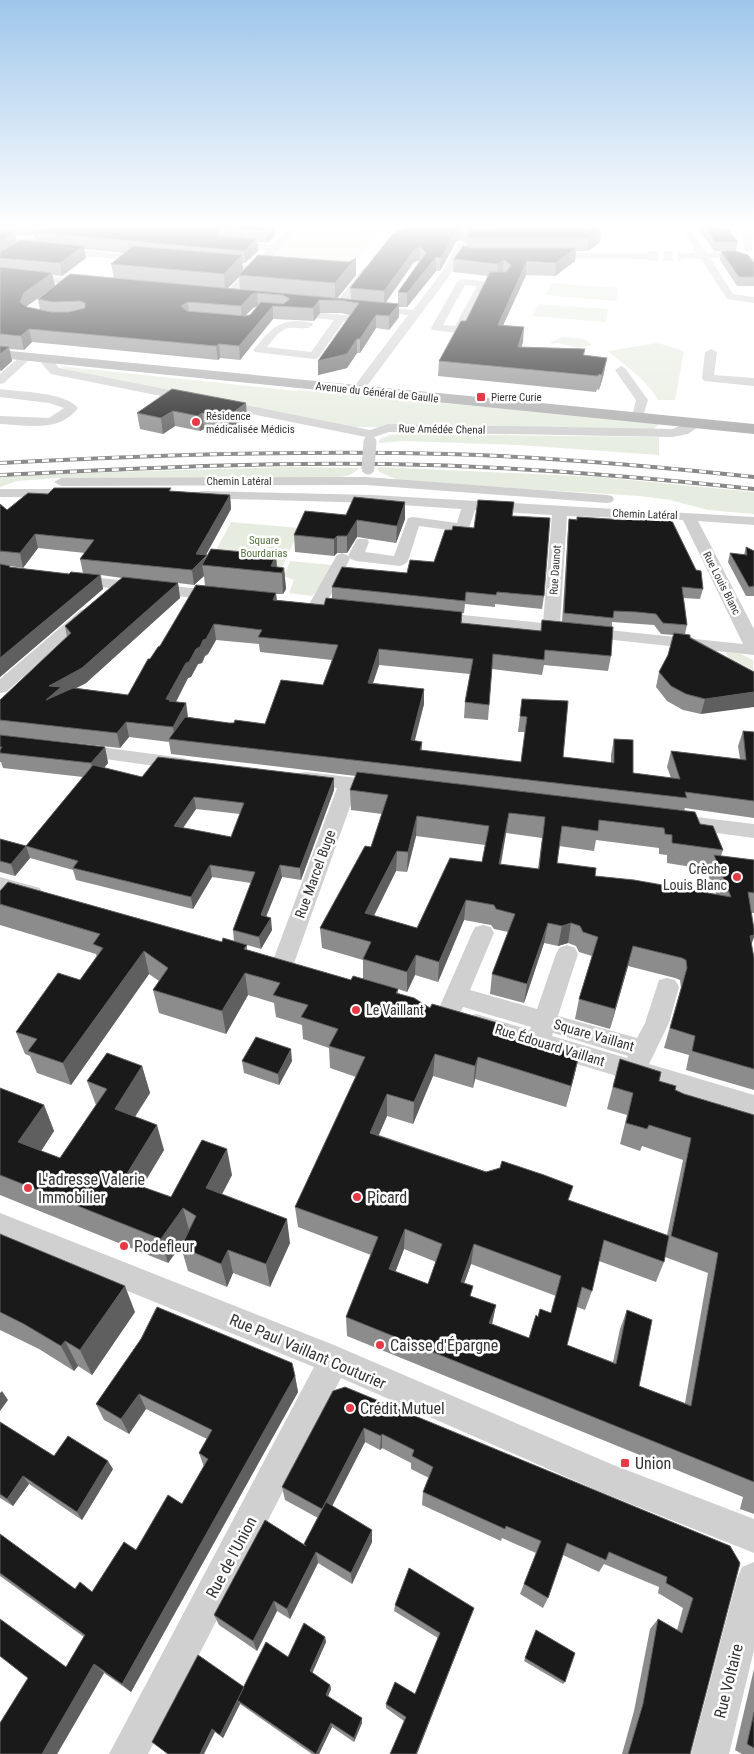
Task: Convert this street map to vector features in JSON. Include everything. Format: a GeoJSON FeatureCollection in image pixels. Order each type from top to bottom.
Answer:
{"type":"FeatureCollection","features":[{"type":"Feature","properties":{"kind":"main road","name":"Avenue du Général de Gaulle"},"geometry":{"type":"LineString","coordinates":[[0,354],[754,429]]}},
{"type":"Feature","properties":{"kind":"street"},"geometry":{"type":"LineString","coordinates":[[392,307],[404,320]]}},
{"type":"Feature","properties":{"kind":"street"},"geometry":{"type":"LineString","coordinates":[[357,390],[404,320],[416,307]]}},
{"type":"Feature","properties":{"kind":"street"},"geometry":{"type":"LineString","coordinates":[[448,307],[436,328],[459,330],[471,307]]}},
{"type":"Feature","properties":{"kind":"street"},"geometry":{"type":"LineString","coordinates":[[277,312],[341,318],[404,320],[441,318]]}},
{"type":"Feature","properties":{"kind":"street"},"geometry":{"type":"LineString","coordinates":[[334,328],[290,324],[278,326],[258,350],[314,356],[334,328],[341,318]]}},
{"type":"Feature","properties":{"kind":"street"},"geometry":{"type":"LineString","coordinates":[[711,352],[708,378],[754,382]]}},
{"type":"Feature","properties":{"kind":"street"},"geometry":{"type":"LineString","coordinates":[[0,380],[26,357]]}},
{"type":"Feature","properties":{"kind":"street","name":"Rue Amédée Chenal"},"geometry":{"type":"LineString","coordinates":[[47,359],[48,364],[55,371],[370,438],[388,428],[672,434],[683,431],[698,423]]}},
{"type":"Feature","properties":{"kind":"street"},"geometry":{"type":"LineString","coordinates":[[621,370],[642,400],[638,417]]}},
{"type":"Feature","properties":{"kind":"street"},"geometry":{"type":"LineString","coordinates":[[0,394],[57,401],[67,403],[72,408],[59,420],[50,422],[0,420]]}},
{"type":"Feature","properties":{"kind":"street"},"geometry":{"type":"LineString","coordinates":[[367,474],[370,438]]}},
{"type":"Feature","properties":{"kind":"street","name":"Chemin Latéral"},"geometry":{"type":"LineString","coordinates":[[6,493],[55,482],[367,474],[636,501],[688,516]]}},
{"type":"Feature","properties":{"kind":"street"},"geometry":{"type":"LineString","coordinates":[[0,502],[6,493]]}},
{"type":"Feature","properties":{"kind":"street","name":"Chemin Latéral"},"geometry":{"type":"LineString","coordinates":[[6,493],[373,499],[560,511],[688,516]]}},
{"type":"Feature","properties":{"kind":"street"},"geometry":{"type":"LineString","coordinates":[[362,542],[356,556],[400,561],[413,522],[463,528],[469,505]]}},
{"type":"Feature","properties":{"kind":"street","name":"Rue Daunot"},"geometry":{"type":"LineString","coordinates":[[551,629],[560,511]]}},
{"type":"Feature","properties":{"kind":"street"},"geometry":{"type":"LineString","coordinates":[[688,516],[754,521]]}},
{"type":"Feature","properties":{"kind":"street","name":"Rue Louis Blanc"},"geometry":{"type":"LineString","coordinates":[[688,516],[746,630],[754,650]]}},
{"type":"Feature","properties":{"kind":"street"},"geometry":{"type":"LineString","coordinates":[[316,606],[322,593],[332,580],[342,558]]}},
{"type":"Feature","properties":{"kind":"street"},"geometry":{"type":"LineString","coordinates":[[55,578],[233,597]]}},
{"type":"Feature","properties":{"kind":"street"},"geometry":{"type":"LineString","coordinates":[[0,688],[120,586]]}},
{"type":"Feature","properties":{"kind":"street"},"geometry":{"type":"LineString","coordinates":[[300,604],[334,607]]}},
{"type":"Feature","properties":{"kind":"street"},"geometry":{"type":"LineString","coordinates":[[417,615],[754,650]]}},
{"type":"Feature","properties":{"kind":"street"},"geometry":{"type":"LineString","coordinates":[[59,748],[199,766]]}},
{"type":"Feature","properties":{"kind":"street"},"geometry":{"type":"LineString","coordinates":[[286,776],[402,789]]}},
{"type":"Feature","properties":{"kind":"street","name":"Rue Marcel Buge"},"geometry":{"type":"LineString","coordinates":[[282,966],[349,783]]}},
{"type":"Feature","properties":{"kind":"street"},"geometry":{"type":"LineString","coordinates":[[656,819],[754,831]]}},
{"type":"Feature","properties":{"kind":"street"},"geometry":{"type":"LineString","coordinates":[[0,885],[56,901]]}},
{"type":"Feature","properties":{"kind":"street","name":"Square Vaillant"},"geometry":{"type":"LineString","coordinates":[[483,932],[445,1007],[541,1031],[639,1060],[657,1023],[667,987]]}},
{"type":"Feature","properties":{"kind":"street","name":"Square Vaillant"},"geometry":{"type":"LineString","coordinates":[[541,1031],[567,954]]}},
{"type":"Feature","properties":{"kind":"street"},"geometry":{"type":"LineString","coordinates":[[639,1060],[754,1106]]}},
{"type":"Feature","properties":{"kind":"street","name":"Rue Paul Vaillant Couturier"},"geometry":{"type":"LineString","coordinates":[[0,1226],[334,1360],[607,1479],[754,1536]]}},
{"type":"Feature","properties":{"kind":"street","name":"Rue de l'Union"},"geometry":{"type":"LineString","coordinates":[[128,1754],[334,1360]]}},
{"type":"Feature","properties":{"kind":"street","name":"Rue Voltaire"},"geometry":{"type":"LineString","coordinates":[[710,1754],[754,1579]]}},
{"type":"Feature","properties":{"kind":"green space"},"geometry":{"type":"Polygon","coordinates":[[[537,307],[608,309],[606,322],[532,316],[537,307]]]}},
{"type":"Feature","properties":{"kind":"green space"},"geometry":{"type":"Polygon","coordinates":[[[563,337],[584,339],[592,345],[578,348],[550,342],[563,337]]]}},
{"type":"Feature","properties":{"kind":"green space"},"geometry":{"type":"Polygon","coordinates":[[[658,343],[684,351],[675,400],[658,400],[642,380],[608,351],[658,343]]]}},
{"type":"Feature","properties":{"kind":"green space"},"geometry":{"type":"Polygon","coordinates":[[[59,366],[297,391],[660,423],[653,430],[354,427],[66,370],[59,366]]]}},
{"type":"Feature","properties":{"kind":"green space"},"geometry":{"type":"Polygon","coordinates":[[[390,435],[659,437],[659,455],[518,445],[405,441],[379,443],[380,439],[390,435]]]}},
{"type":"Feature","properties":{"kind":"green space"},"geometry":{"type":"Polygon","coordinates":[[[289,467],[359,468],[343,477],[331,479],[59,478],[17,481],[0,487],[0,477],[289,467]]]}},
{"type":"Feature","properties":{"kind":"green space"},"geometry":{"type":"Polygon","coordinates":[[[377,468],[598,477],[754,492],[754,514],[708,510],[670,500],[640,496],[401,481],[379,472],[377,468]]]}},
{"type":"Feature","properties":{"kind":"green space","name":"Square Bourdarias"},"geometry":{"type":"Polygon","coordinates":[[[231,522],[300,528],[281,570],[209,563],[231,522]]]}},
{"type":"Feature","properties":{"kind":"green space"},"geometry":{"type":"Polygon","coordinates":[[[290,561],[332,565],[325,582],[312,596],[289,593],[294,580],[284,576],[290,561]]]}},
{"type":"Feature","properties":{"kind":"green space"},"geometry":{"type":"Polygon","coordinates":[[[726,652],[741,654],[753,660],[754,678],[731,666],[726,652]]]}},
{"type":"Feature","properties":{"kind":"building"},"geometry":{"type":"Polygon","coordinates":[[[0,307],[27,307],[51,312],[69,312],[85,307],[182,307],[187,311],[245,316],[250,315],[257,307],[272,307],[239,346],[219,344],[216,346],[29,329],[21,336],[0,334],[0,307]]]}},
{"type":"Feature","properties":{"kind":"building"},"geometry":{"type":"Polygon","coordinates":[[[356,307],[397,307],[389,316],[376,315],[347,354],[318,361],[356,307]]]}},
{"type":"Feature","properties":{"kind":"building"},"geometry":{"type":"Polygon","coordinates":[[[473,307],[506,307],[498,325],[524,327],[518,347],[585,349],[583,355],[607,358],[602,375],[439,361],[461,321],[466,321],[473,307]]]}},
{"type":"Feature","properties":{"kind":"building"},"geometry":{"type":"Polygon","coordinates":[[[0,346],[9,347],[0,354],[0,346]]]}},
{"type":"Feature","properties":{"kind":"building"},"geometry":{"type":"Polygon","coordinates":[[[172,389],[246,403],[227,417],[202,413],[198,416],[173,411],[161,418],[137,413],[172,389]]]}},
{"type":"Feature","properties":{"kind":"building"},"geometry":{"type":"Polygon","coordinates":[[[54,488],[171,488],[169,491],[230,495],[196,554],[207,555],[192,570],[80,559],[94,540],[35,534],[20,553],[0,551],[0,504],[7,510],[28,493],[48,494],[54,488]]]}},
{"type":"Feature","properties":{"kind":"building"},"geometry":{"type":"Polygon","coordinates":[[[354,497],[405,502],[397,526],[357,520],[347,536],[337,536],[334,539],[294,535],[305,511],[346,515],[354,497]]]}},
{"type":"Feature","properties":{"kind":"building"},"geometry":{"type":"Polygon","coordinates":[[[478,500],[514,502],[512,516],[550,518],[544,596],[497,592],[496,595],[466,592],[465,601],[332,587],[342,567],[407,573],[410,560],[434,562],[445,530],[452,530],[453,526],[474,528],[478,500]]]}},
{"type":"Feature","properties":{"kind":"building"},"geometry":{"type":"Polygon","coordinates":[[[626,514],[661,516],[672,521],[696,570],[701,571],[703,589],[682,587],[687,625],[663,623],[656,614],[637,612],[614,611],[613,618],[564,613],[569,519],[577,520],[577,517],[626,520],[626,514]]]}},
{"type":"Feature","properties":{"kind":"building"},"geometry":{"type":"Polygon","coordinates":[[[746,547],[754,551],[754,586],[749,587],[730,553],[747,555],[746,547]]]}},
{"type":"Feature","properties":{"kind":"building"},"geometry":{"type":"Polygon","coordinates":[[[211,549],[276,555],[271,566],[284,568],[282,573],[202,565],[211,549]]]}},
{"type":"Feature","properties":{"kind":"building"},"geometry":{"type":"Polygon","coordinates":[[[0,564],[9,567],[69,574],[71,572],[100,575],[0,658],[0,564]]]}},
{"type":"Feature","properties":{"kind":"building"},"geometry":{"type":"Polygon","coordinates":[[[123,577],[178,583],[82,668],[49,686],[61,687],[46,700],[73,688],[128,695],[148,659],[160,646],[196,585],[276,593],[273,600],[324,605],[326,598],[462,612],[461,623],[541,631],[542,620],[613,627],[611,656],[545,650],[544,660],[493,654],[489,705],[465,702],[473,659],[379,649],[368,683],[424,689],[411,740],[422,742],[420,750],[521,762],[527,717],[520,716],[522,699],[568,701],[563,757],[614,763],[614,739],[633,740],[633,773],[680,779],[671,751],[746,760],[743,731],[754,732],[754,801],[685,792],[687,798],[169,739],[185,717],[229,723],[234,723],[235,720],[265,724],[281,680],[323,685],[338,645],[258,637],[262,630],[214,624],[206,639],[196,649],[189,662],[186,663],[166,699],[186,703],[173,727],[126,722],[117,733],[0,720],[0,700],[71,633],[65,626],[123,577]]]}},
{"type":"Feature","properties":{"kind":"building"},"geometry":{"type":"Polygon","coordinates":[[[674,633],[690,635],[690,638],[754,672],[754,692],[705,699],[686,694],[671,686],[659,672],[668,655],[674,633]]]}},
{"type":"Feature","properties":{"kind":"building"},"geometry":{"type":"Polygon","coordinates":[[[0,735],[105,747],[91,763],[0,753],[2,747],[0,747],[0,735]]]}},
{"type":"Feature","properties":{"kind":"building"},"geometry":{"type":"Polygon","coordinates":[[[158,757],[334,778],[300,868],[280,865],[261,915],[271,918],[259,937],[233,930],[255,872],[210,865],[191,897],[73,868],[78,861],[26,846],[93,765],[142,777],[158,757]],[[194,797],[174,826],[231,837],[244,803],[194,797]]]}},
{"type":"Feature","properties":{"kind":"building"},"geometry":{"type":"Polygon","coordinates":[[[357,772],[695,812],[700,824],[713,826],[723,850],[672,843],[672,835],[665,834],[664,828],[599,820],[598,831],[562,826],[557,863],[596,868],[595,876],[634,880],[731,897],[714,855],[754,860],[754,893],[748,892],[754,929],[754,935],[750,936],[754,958],[754,1069],[692,1051],[695,1036],[670,1028],[687,968],[686,960],[682,958],[633,946],[615,1009],[579,999],[598,937],[583,932],[580,926],[571,923],[562,926],[548,923],[527,984],[492,974],[515,914],[496,909],[494,905],[466,900],[439,962],[416,955],[407,972],[363,959],[371,942],[320,928],[365,846],[371,847],[388,795],[350,790],[357,772]],[[509,813],[499,864],[539,869],[545,817],[509,813]],[[417,816],[408,852],[397,851],[365,913],[417,928],[450,858],[482,862],[489,826],[417,816]]]}},
{"type":"Feature","properties":{"kind":"building"},"geometry":{"type":"Polygon","coordinates":[[[0,839],[26,846],[11,864],[0,861],[0,839]]]}},
{"type":"Feature","properties":{"kind":"building"},"geometry":{"type":"Polygon","coordinates":[[[8,882],[222,942],[223,938],[247,945],[244,949],[351,980],[353,976],[398,989],[396,993],[414,998],[430,1008],[432,1004],[505,1025],[503,1032],[579,1055],[571,1086],[478,1057],[475,1066],[435,1054],[414,1102],[387,1094],[370,1133],[486,1172],[500,1168],[502,1161],[544,1175],[573,1186],[568,1200],[669,1236],[664,1262],[604,1240],[592,1291],[582,1287],[567,1345],[616,1364],[627,1310],[652,1320],[639,1386],[691,1406],[718,1253],[671,1236],[691,1138],[649,1125],[647,1129],[626,1123],[633,1093],[613,1087],[620,1059],[661,1072],[659,1081],[676,1086],[675,1090],[684,1094],[754,1115],[754,1482],[346,1317],[378,1237],[295,1207],[365,1057],[329,1046],[338,1029],[301,1017],[308,1005],[273,995],[280,983],[245,973],[222,1011],[153,990],[168,968],[144,951],[63,1063],[28,1051],[37,1039],[16,1032],[58,973],[80,980],[103,948],[93,944],[100,934],[0,904],[0,891],[8,882]],[[405,1229],[389,1269],[428,1284],[442,1244],[405,1229]],[[474,1244],[461,1282],[473,1286],[470,1296],[496,1305],[489,1323],[529,1338],[536,1315],[538,1317],[540,1309],[551,1313],[561,1276],[474,1244]]]}},
{"type":"Feature","properties":{"kind":"building"},"geometry":{"type":"Polygon","coordinates":[[[256,1037],[291,1049],[278,1074],[242,1061],[256,1037]]]}},
{"type":"Feature","properties":{"kind":"building"},"geometry":{"type":"Polygon","coordinates":[[[107,1053],[142,1066],[115,1109],[157,1125],[123,1180],[171,1197],[202,1140],[227,1149],[206,1188],[287,1219],[266,1264],[228,1250],[221,1264],[181,1247],[196,1216],[183,1208],[161,1239],[0,1175],[0,1088],[44,1105],[18,1142],[60,1158],[107,1089],[87,1081],[107,1053]]]}},
{"type":"Feature","properties":{"kind":"building"},"geometry":{"type":"Polygon","coordinates":[[[0,1234],[125,1286],[80,1350],[65,1341],[61,1346],[0,1312],[0,1234]]]}},
{"type":"Feature","properties":{"kind":"building"},"geometry":{"type":"Polygon","coordinates":[[[157,1307],[292,1363],[295,1376],[122,1684],[94,1664],[42,1754],[0,1754],[0,1723],[28,1678],[0,1656],[0,1619],[66,1667],[85,1635],[0,1573],[0,1534],[75,1589],[80,1582],[92,1592],[124,1542],[136,1550],[168,1495],[182,1504],[208,1459],[199,1453],[212,1430],[139,1394],[121,1419],[96,1404],[141,1339],[157,1307]]]}},
{"type":"Feature","properties":{"kind":"building"},"geometry":{"type":"Polygon","coordinates":[[[345,1387],[730,1546],[740,1563],[690,1754],[628,1754],[643,1704],[658,1619],[682,1633],[693,1598],[666,1583],[667,1577],[609,1552],[606,1560],[567,1543],[548,1598],[524,1584],[541,1541],[506,1526],[505,1529],[423,1492],[433,1467],[412,1456],[414,1450],[382,1434],[381,1436],[364,1428],[322,1509],[282,1487],[333,1391],[345,1387]]]}},
{"type":"Feature","properties":{"kind":"building"},"geometry":{"type":"Polygon","coordinates":[[[0,1422],[54,1456],[68,1436],[108,1461],[77,1512],[23,1476],[7,1499],[0,1494],[0,1422]]]}},
{"type":"Feature","properties":{"kind":"building"},"geometry":{"type":"Polygon","coordinates":[[[326,1502],[372,1530],[351,1573],[316,1552],[287,1609],[274,1601],[253,1641],[214,1615],[265,1520],[306,1546],[304,1544],[326,1502]]]}},
{"type":"Feature","properties":{"kind":"building"},"geometry":{"type":"Polygon","coordinates":[[[409,1568],[474,1608],[416,1754],[390,1754],[406,1717],[386,1704],[395,1682],[415,1694],[440,1633],[395,1605],[409,1568]]]}},
{"type":"Feature","properties":{"kind":"building"},"geometry":{"type":"Polygon","coordinates":[[[304,1623],[325,1637],[310,1671],[330,1685],[326,1695],[362,1718],[354,1738],[331,1723],[316,1754],[237,1700],[266,1642],[288,1657],[304,1623]]]}},
{"type":"Feature","properties":{"kind":"building"},"geometry":{"type":"Polygon","coordinates":[[[536,1630],[575,1653],[565,1682],[525,1658],[536,1630]]]}},
{"type":"Feature","properties":{"kind":"building"},"geometry":{"type":"Polygon","coordinates":[[[198,1655],[244,1687],[220,1735],[212,1729],[200,1754],[168,1754],[152,1742],[198,1655]]]}},
{"type":"Feature","properties":{"kind":"building"},"geometry":{"type":"Polygon","coordinates":[[[754,1712],[754,1748],[747,1744],[754,1712]]]}},
{"type":"Feature","properties":{"kind":"railway"},"geometry":{"type":"LineString","coordinates":[[0,463],[224,454],[448,454],[563,460],[754,477]]}},
{"type":"Feature","properties":{"kind":"railway"},"geometry":{"type":"LineString","coordinates":[[0,475],[242,465],[387,464],[571,472],[754,489]]}},
{"type":"Feature","properties":{"kind":"place","name":"Pierre Curie"},"geometry":{"type":"Point","coordinates":[481,397]}},
{"type":"Feature","properties":{"kind":"place","name":"Résidence médicalisée Médicis"},"geometry":{"type":"Point","coordinates":[196,422]}},
{"type":"Feature","properties":{"kind":"place","name":"Crèche Louis Blanc"},"geometry":{"type":"Point","coordinates":[737,877]}},
{"type":"Feature","properties":{"kind":"place","name":"Le Vaillant"},"geometry":{"type":"Point","coordinates":[356,1010]}},
{"type":"Feature","properties":{"kind":"place","name":"L'adresse Valerie Immobilier"},"geometry":{"type":"Point","coordinates":[28,1188]}},
{"type":"Feature","properties":{"kind":"place","name":"Picard"},"geometry":{"type":"Point","coordinates":[357,1197]}},
{"type":"Feature","properties":{"kind":"place","name":"Podefleur"},"geometry":{"type":"Point","coordinates":[124,1246]}},
{"type":"Feature","properties":{"kind":"place","name":"Caisse d'Épargne"},"geometry":{"type":"Point","coordinates":[380,1345]}},
{"type":"Feature","properties":{"kind":"place","name":"Crédit Mutuel"},"geometry":{"type":"Point","coordinates":[350,1408]}},
{"type":"Feature","properties":{"kind":"place","name":"Union"},"geometry":{"type":"Point","coordinates":[625,1463]}}]}
